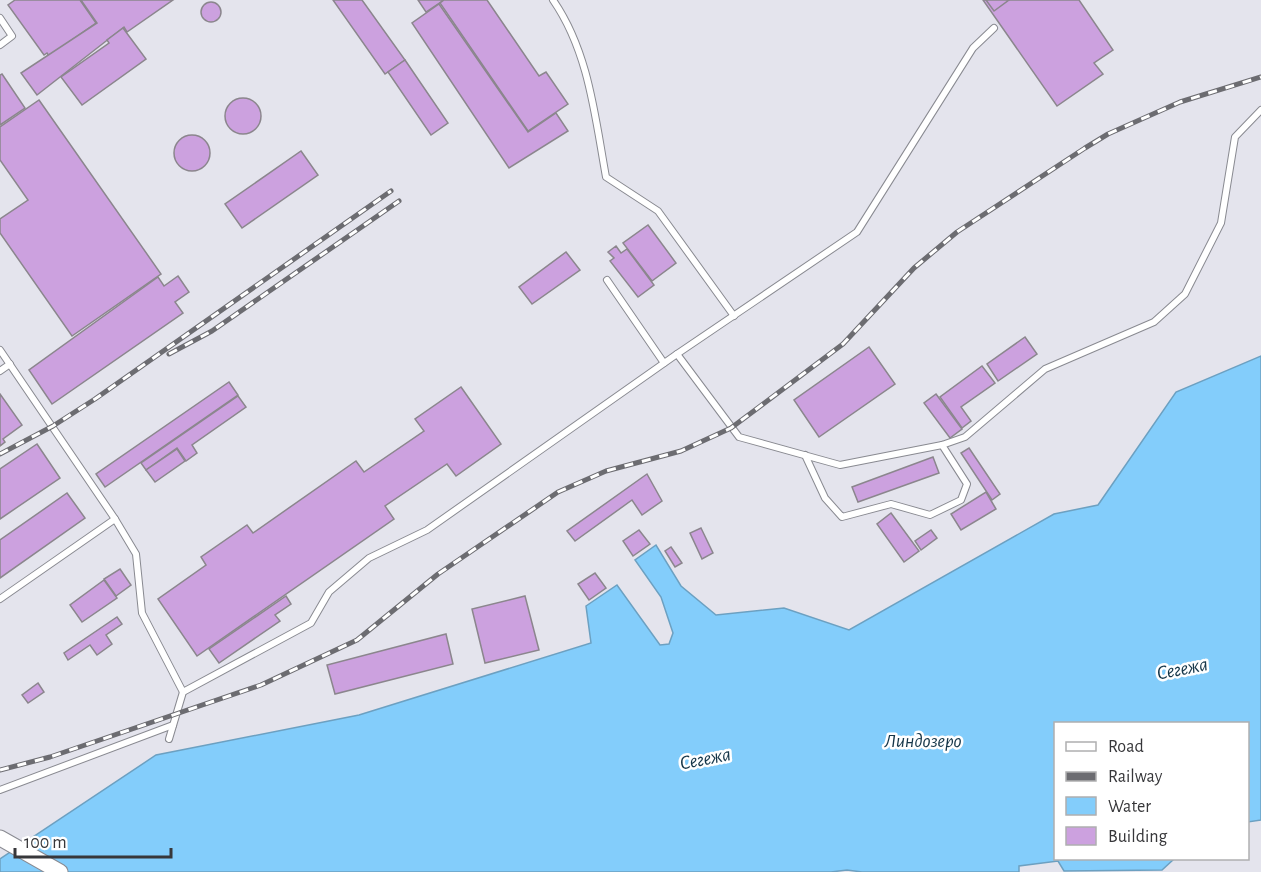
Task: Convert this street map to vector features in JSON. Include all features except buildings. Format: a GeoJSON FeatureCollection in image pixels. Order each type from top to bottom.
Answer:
{"type":"FeatureCollection","features":[{"type":"Feature","properties":{"kind":"street"},"geometry":{"type":"LineString","coordinates":[[0,838],[60,872]]}},
{"type":"Feature","properties":{"kind":"lane"},"geometry":{"type":"LineString","coordinates":[[553,0],[564,16],[589,80],[606,177],[658,211],[734,316]]}},
{"type":"Feature","properties":{"kind":"lane"},"geometry":{"type":"LineString","coordinates":[[0,18],[12,36],[0,45]]}},
{"type":"Feature","properties":{"kind":"lane"},"geometry":{"type":"LineString","coordinates":[[169,739],[183,692],[311,622],[329,592],[369,558],[427,530],[664,363],[857,232],[973,48],[994,28]]}},
{"type":"Feature","properties":{"kind":"lane"},"geometry":{"type":"LineString","coordinates":[[677,354],[739,436],[840,465],[942,445],[965,437],[1045,369],[1154,322],[1185,294],[1221,223],[1235,137],[1261,110]]}},
{"type":"Feature","properties":{"kind":"lane"},"geometry":{"type":"LineString","coordinates":[[607,280],[664,363]]}},
{"type":"Feature","properties":{"kind":"lane"},"geometry":{"type":"LineString","coordinates":[[0,350],[115,519],[136,554],[142,614],[183,692]]}},
{"type":"Feature","properties":{"kind":"lane"},"geometry":{"type":"LineString","coordinates":[[0,371],[10,364]]}},
{"type":"Feature","properties":{"kind":"lane"},"geometry":{"type":"LineString","coordinates":[[805,455],[825,498],[842,517],[891,504],[930,515],[961,500],[967,484],[942,445]]}},
{"type":"Feature","properties":{"kind":"lane"},"geometry":{"type":"LineString","coordinates":[[0,600],[115,519]]}},
{"type":"Feature","properties":{"kind":"lane"},"geometry":{"type":"LineString","coordinates":[[0,790],[173,725]]}},
{"type":"Feature","properties":{"kind":"water","name":"Линдозеро"},"geometry":{"type":"Polygon","coordinates":[[[1261,356],[1261,820],[1249,822],[1249,722],[1054,722],[1054,860],[1173,860],[1162,870],[1064,871],[1058,861],[1019,866],[1019,872],[862,872],[847,870],[831,872],[0,872],[0,859],[156,755],[359,715],[591,643],[586,606],[617,585],[660,645],[669,644],[673,633],[661,597],[635,560],[656,545],[681,586],[716,615],[784,608],[849,630],[1054,514],[1098,505],[1176,392],[1261,356]]]}},
{"type":"Feature","properties":{"kind":"railway"},"geometry":{"type":"LineString","coordinates":[[0,770],[50,757],[261,685],[357,640],[438,574],[558,492],[606,471],[681,451],[731,428],[843,344],[914,268],[957,232],[1085,148],[1108,134],[1180,102],[1261,77]]}},
{"type":"Feature","properties":{"kind":"railway"},"geometry":{"type":"LineString","coordinates":[[0,454],[53,426],[95,399],[391,191]]}},
{"type":"Feature","properties":{"kind":"railway"},"geometry":{"type":"LineString","coordinates":[[169,354],[212,331],[399,201]]}},
{"type":"Feature","properties":{"kind":"water label","name":"Сегежа"},"geometry":{"type":"Point","coordinates":[1182,668]}},
{"type":"Feature","properties":{"kind":"water label","name":"Сегежа"},"geometry":{"type":"Point","coordinates":[705,758]}}]}
